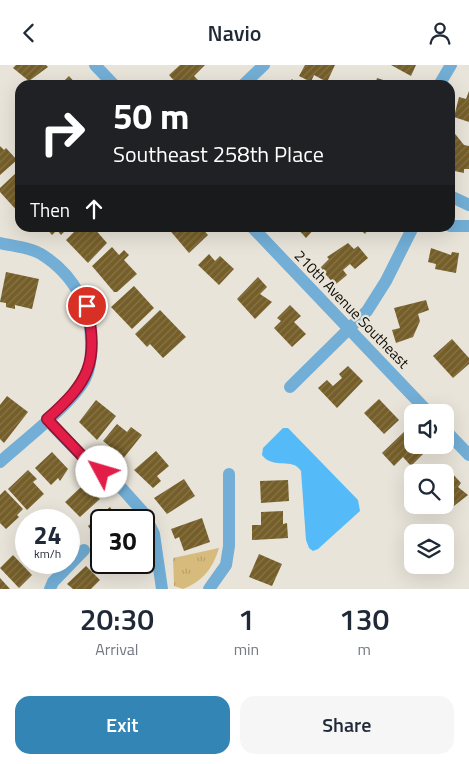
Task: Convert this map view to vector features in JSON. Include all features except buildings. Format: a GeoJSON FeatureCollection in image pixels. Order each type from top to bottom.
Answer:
{"type":"FeatureCollection","features":[{"type":"Feature","properties":{"kind":"street"},"geometry":{"type":"LineString","coordinates":[[95,65],[109,80]]}},
{"type":"Feature","properties":{"kind":"street"},"geometry":{"type":"LineString","coordinates":[[248,80],[264,65]]}},
{"type":"Feature","properties":{"kind":"street"},"geometry":{"type":"LineString","coordinates":[[442,80],[451,65]]}},
{"type":"Feature","properties":{"kind":"street"},"geometry":{"type":"LineString","coordinates":[[455,198],[469,205]]}},
{"type":"Feature","properties":{"kind":"street"},"geometry":{"type":"LineString","coordinates":[[455,226],[469,226]]}},
{"type":"Feature","properties":{"kind":"street","name":"210th Avenue Southeast"},"geometry":{"type":"LineString","coordinates":[[257,232],[420,404]]}},
{"type":"Feature","properties":{"kind":"street"},"geometry":{"type":"LineString","coordinates":[[290,387],[367,311],[386,281],[410,232]]}},
{"type":"Feature","properties":{"kind":"street"},"geometry":{"type":"LineString","coordinates":[[0,243],[38,252],[58,266],[74,284],[87,306],[92,331],[91,359],[85,379],[68,401],[0,461]]}},
{"type":"Feature","properties":{"kind":"street"},"geometry":{"type":"LineString","coordinates":[[47,419],[87,461],[118,483],[143,512],[154,534],[162,589]]}},
{"type":"Feature","properties":{"kind":"street"},"geometry":{"type":"LineString","coordinates":[[454,439],[469,455]]}},
{"type":"Feature","properties":{"kind":"street"},"geometry":{"type":"LineString","coordinates":[[209,589],[226,565],[229,547],[229,474]]}},
{"type":"Feature","properties":{"kind":"street"},"geometry":{"type":"LineString","coordinates":[[50,589],[53,582],[84,550]]}},
{"type":"Feature","properties":{"kind":"green space"},"geometry":{"type":"Polygon","coordinates":[[[219,548],[214,562],[202,578],[183,589],[174,586],[173,558],[219,548]]]}},
{"type":"Feature","properties":{"kind":"water"},"geometry":{"type":"Polygon","coordinates":[[[283,428],[288,428],[358,500],[360,511],[318,549],[313,551],[309,548],[306,540],[301,471],[293,465],[272,462],[262,455],[263,448],[283,428]]]}},
{"type":"Feature","properties":{"kind":"route"},"geometry":{"type":"LineString","coordinates":[[87,306],[92,331],[91,359],[85,379],[68,401],[47,419],[87,461],[102,472]]}}]}
